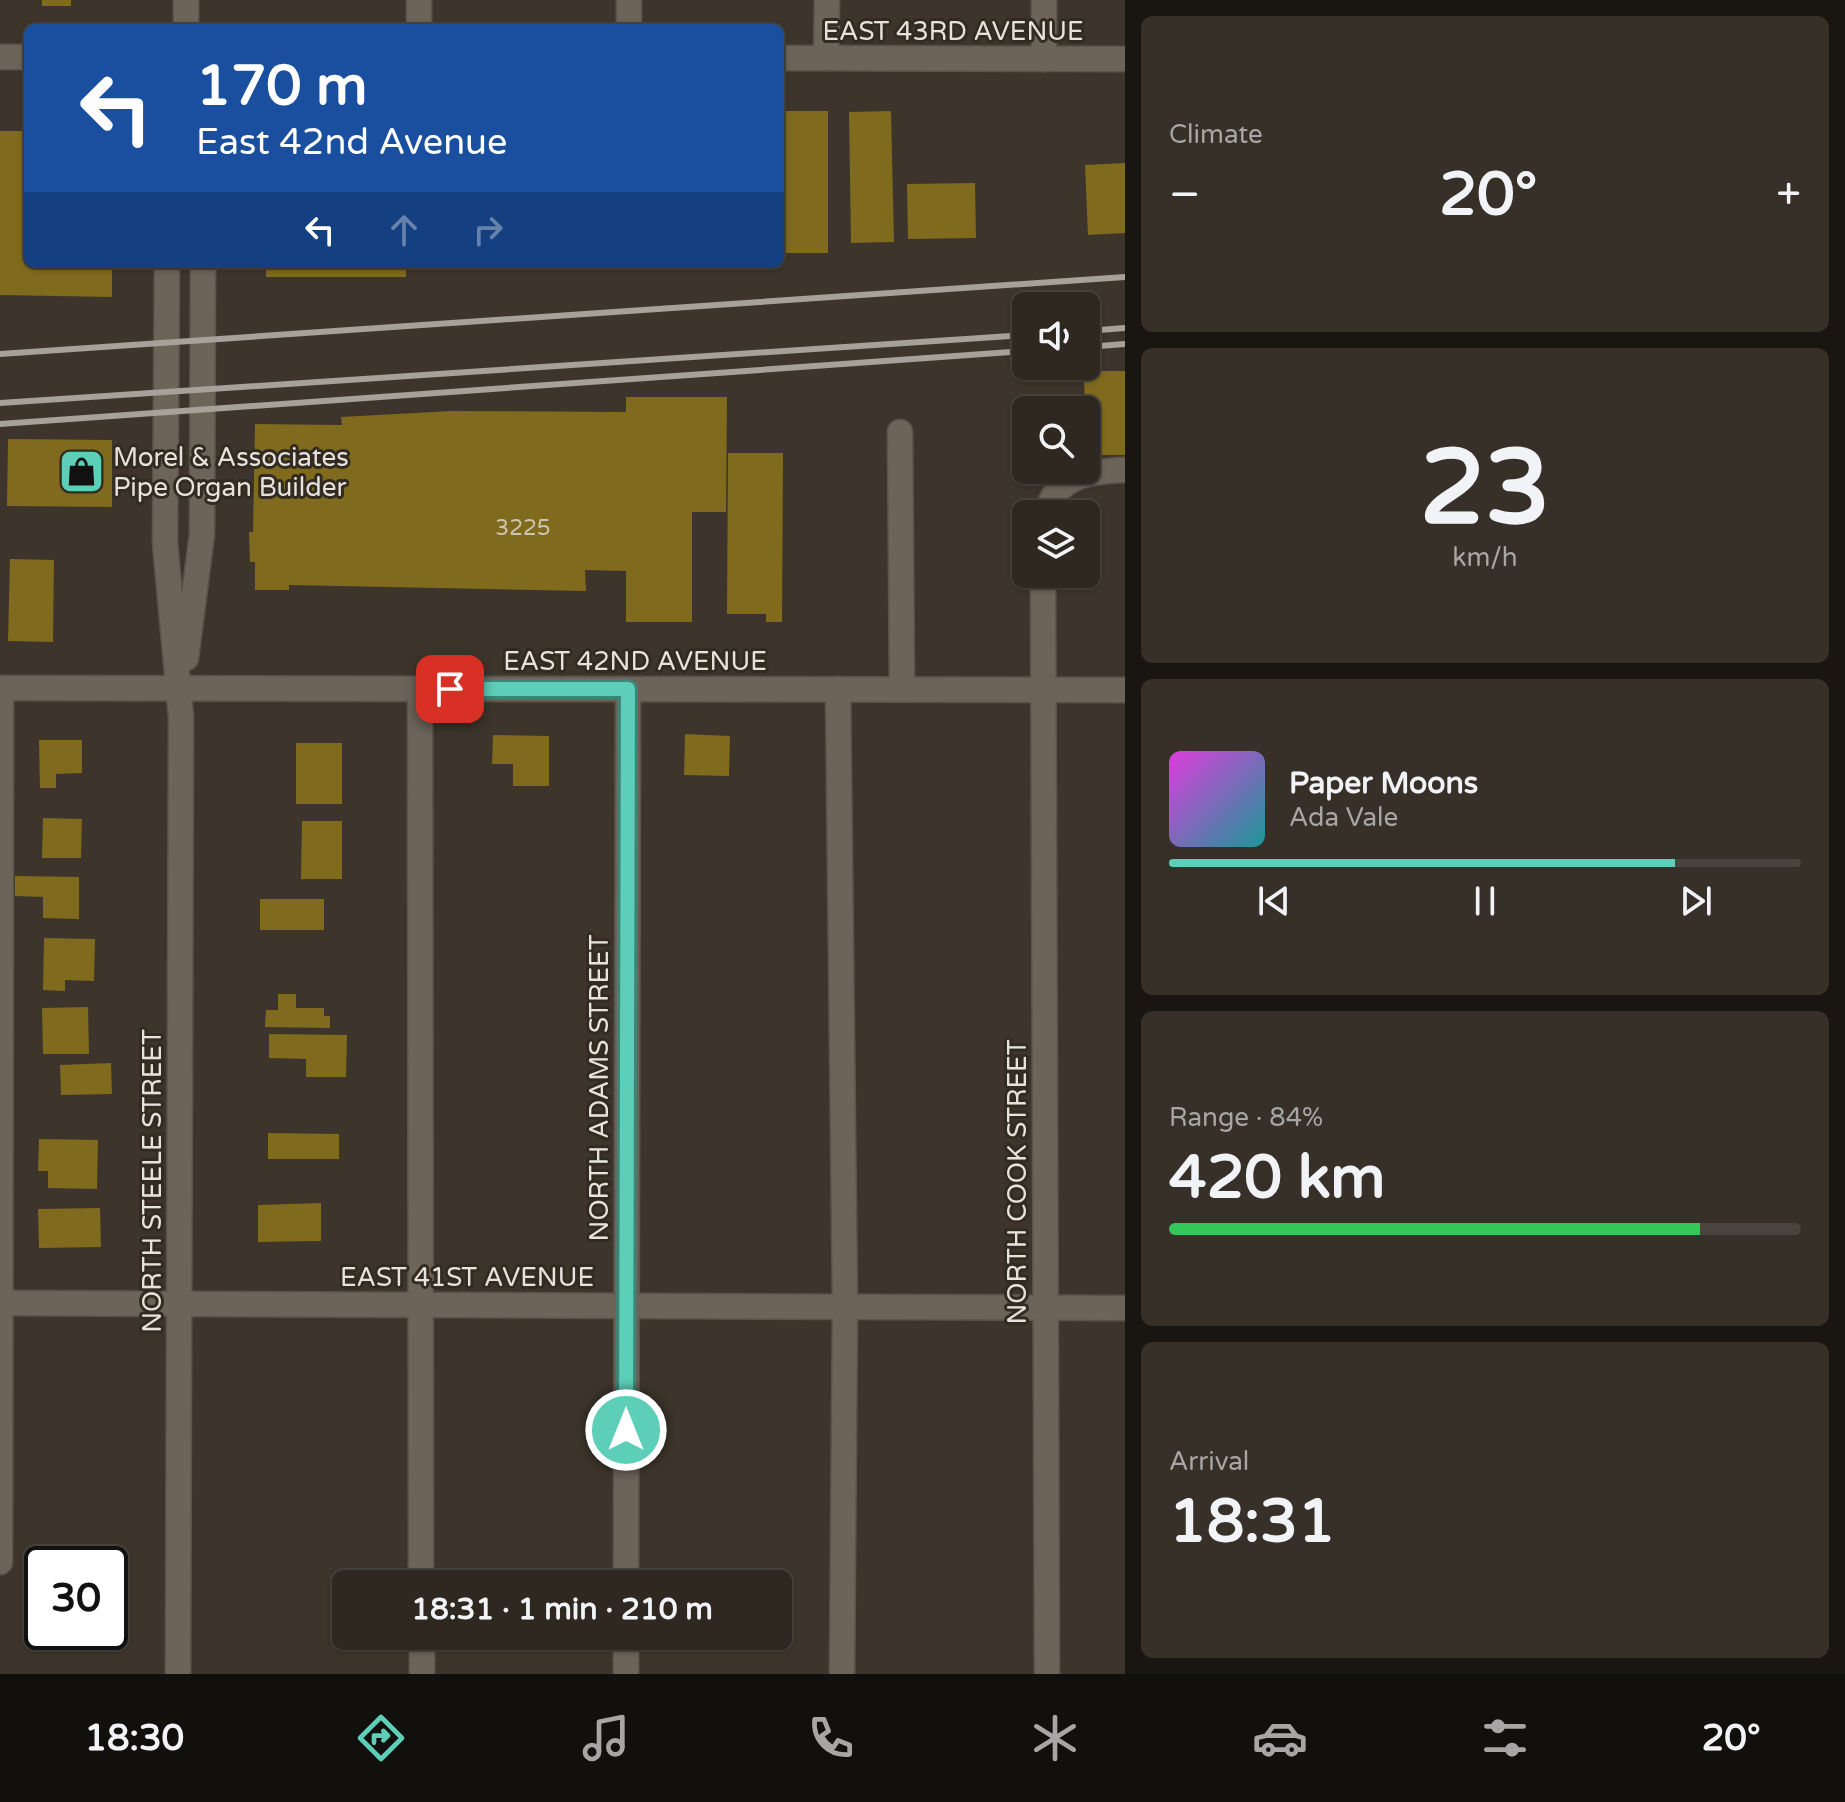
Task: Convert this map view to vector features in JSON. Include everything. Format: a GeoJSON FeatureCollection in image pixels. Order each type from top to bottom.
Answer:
{"type":"FeatureCollection","features":[{"type":"Feature","properties":{"kind":"street"},"geometry":{"type":"LineString","coordinates":[[186,0],[186,24]]}},
{"type":"Feature","properties":{"kind":"street"},"geometry":{"type":"LineString","coordinates":[[419,0],[419,24]]}},
{"type":"Feature","properties":{"kind":"street"},"geometry":{"type":"LineString","coordinates":[[629,0],[629,24]]}},
{"type":"Feature","properties":{"kind":"street"},"geometry":{"type":"LineString","coordinates":[[826,58],[827,0]]}},
{"type":"Feature","properties":{"kind":"street"},"geometry":{"type":"LineString","coordinates":[[1044,0],[1044,59]]}},
{"type":"Feature","properties":{"kind":"street"},"geometry":{"type":"LineString","coordinates":[[0,57],[24,57]]}},
{"type":"Feature","properties":{"kind":"street","name":"EAST 43RD AVENUE"},"geometry":{"type":"LineString","coordinates":[[784,58],[1125,59]]}},
{"type":"Feature","properties":{"kind":"street","name":"NORTH STEELE STREET"},"geometry":{"type":"LineString","coordinates":[[167,268],[165,543],[181,688],[178,1674]]}},
{"type":"Feature","properties":{"kind":"street","name":"NORTH STEELE STREET"},"geometry":{"type":"LineString","coordinates":[[181,688],[202,534],[203,268]]}},
{"type":"Feature","properties":{"kind":"street"},"geometry":{"type":"LineString","coordinates":[[900,432],[902,689]]}},
{"type":"Feature","properties":{"kind":"street"},"geometry":{"type":"LineString","coordinates":[[1054,500],[1061,487],[1089,471],[1125,470]]}},
{"type":"Feature","properties":{"kind":"street","name":"NORTH COOK STREET"},"geometry":{"type":"LineString","coordinates":[[1043,588],[1047,1674]]}},
{"type":"Feature","properties":{"kind":"street"},"geometry":{"type":"LineString","coordinates":[[0,1562],[1,688]]}},
{"type":"Feature","properties":{"kind":"street","name":"EAST 42ND AVENUE"},"geometry":{"type":"LineString","coordinates":[[1,688],[1125,690]]}},
{"type":"Feature","properties":{"kind":"street"},"geometry":{"type":"LineString","coordinates":[[420,688],[421,1570]]}},
{"type":"Feature","properties":{"kind":"street","name":"NORTH ADAMS STREET"},"geometry":{"type":"LineString","coordinates":[[626,1570],[628,689]]}},
{"type":"Feature","properties":{"kind":"street"},"geometry":{"type":"LineString","coordinates":[[838,689],[845,1306],[842,1674]]}},
{"type":"Feature","properties":{"kind":"street","name":"EAST 41ST AVENUE"},"geometry":{"type":"LineString","coordinates":[[2,1303],[1125,1308]]}},
{"type":"Feature","properties":{"kind":"street"},"geometry":{"type":"LineString","coordinates":[[422,1650],[422,1674]]}},
{"type":"Feature","properties":{"kind":"street"},"geometry":{"type":"LineString","coordinates":[[626,1650],[626,1674]]}},
{"type":"Feature","properties":{"kind":"building"},"geometry":{"type":"Polygon","coordinates":[[[42,0],[71,0],[71,6],[42,6],[42,0]]]}},
{"type":"Feature","properties":{"kind":"building"},"geometry":{"type":"Polygon","coordinates":[[[784,111],[828,111],[828,253],[784,253],[784,111]]]}},
{"type":"Feature","properties":{"kind":"building"},"geometry":{"type":"Polygon","coordinates":[[[891,111],[894,242],[851,243],[849,112],[891,111]]]}},
{"type":"Feature","properties":{"kind":"building"},"geometry":{"type":"Polygon","coordinates":[[[0,131],[24,131],[24,268],[112,268],[112,297],[0,295],[0,131]]]}},
{"type":"Feature","properties":{"kind":"building"},"geometry":{"type":"Polygon","coordinates":[[[1125,163],[1125,233],[1088,235],[1085,165],[1125,163]]]}},
{"type":"Feature","properties":{"kind":"building"},"geometry":{"type":"Polygon","coordinates":[[[975,183],[976,238],[908,239],[907,184],[975,183]]]}},
{"type":"Feature","properties":{"kind":"building"},"geometry":{"type":"Polygon","coordinates":[[[266,268],[406,268],[406,277],[266,277],[266,268]]]}},
{"type":"Feature","properties":{"kind":"building"},"geometry":{"type":"Polygon","coordinates":[[[1100,371],[1125,371],[1125,455],[1100,455],[1100,396],[1085,396],[1084,380],[1100,380],[1100,371]]]}},
{"type":"Feature","properties":{"kind":"building"},"geometry":{"type":"Polygon","coordinates":[[[626,397],[727,397],[726,512],[692,512],[692,622],[626,622],[626,571],[585,570],[586,591],[289,585],[289,590],[255,590],[255,562],[250,562],[249,532],[253,532],[255,424],[342,425],[341,417],[451,411],[626,412],[626,397]]]}},
{"type":"Feature","properties":{"kind":"building"},"geometry":{"type":"Polygon","coordinates":[[[8,439],[112,440],[112,507],[7,506],[8,439]]]}},
{"type":"Feature","properties":{"kind":"building"},"geometry":{"type":"Polygon","coordinates":[[[728,453],[783,453],[782,622],[766,622],[766,614],[727,614],[728,453]]]}},
{"type":"Feature","properties":{"kind":"building"},"geometry":{"type":"Polygon","coordinates":[[[10,559],[54,560],[53,642],[8,641],[10,559]]]}},
{"type":"Feature","properties":{"kind":"building"},"geometry":{"type":"Polygon","coordinates":[[[685,734],[730,736],[729,776],[684,775],[685,734]]]}},
{"type":"Feature","properties":{"kind":"building"},"geometry":{"type":"Polygon","coordinates":[[[493,735],[549,736],[549,786],[513,786],[513,764],[492,764],[493,735]]]}},
{"type":"Feature","properties":{"kind":"building"},"geometry":{"type":"Polygon","coordinates":[[[39,740],[82,740],[82,773],[56,774],[56,788],[40,788],[39,740]]]}},
{"type":"Feature","properties":{"kind":"building"},"geometry":{"type":"Polygon","coordinates":[[[296,743],[342,743],[342,804],[296,804],[296,743]]]}},
{"type":"Feature","properties":{"kind":"building"},"geometry":{"type":"Polygon","coordinates":[[[43,818],[82,819],[81,858],[42,858],[43,818]]]}},
{"type":"Feature","properties":{"kind":"building"},"geometry":{"type":"Polygon","coordinates":[[[302,821],[342,821],[342,879],[301,879],[302,821]]]}},
{"type":"Feature","properties":{"kind":"building"},"geometry":{"type":"Polygon","coordinates":[[[15,876],[79,877],[79,919],[43,918],[43,897],[15,896],[15,876]]]}},
{"type":"Feature","properties":{"kind":"building"},"geometry":{"type":"Polygon","coordinates":[[[260,899],[324,899],[324,930],[260,930],[260,899]]]}},
{"type":"Feature","properties":{"kind":"building"},"geometry":{"type":"Polygon","coordinates":[[[44,938],[95,939],[94,981],[65,980],[65,991],[43,990],[44,938]]]}},
{"type":"Feature","properties":{"kind":"building"},"geometry":{"type":"Polygon","coordinates":[[[278,994],[296,994],[296,1008],[324,1008],[324,1016],[330,1016],[330,1028],[265,1027],[266,1010],[278,1010],[278,994]]]}},
{"type":"Feature","properties":{"kind":"building"},"geometry":{"type":"Polygon","coordinates":[[[88,1007],[89,1054],[43,1054],[42,1008],[88,1007]]]}},
{"type":"Feature","properties":{"kind":"building"},"geometry":{"type":"Polygon","coordinates":[[[269,1034],[347,1035],[346,1077],[306,1077],[306,1059],[269,1058],[269,1034]]]}},
{"type":"Feature","properties":{"kind":"building"},"geometry":{"type":"Polygon","coordinates":[[[111,1063],[112,1094],[61,1095],[60,1065],[111,1063]]]}},
{"type":"Feature","properties":{"kind":"building"},"geometry":{"type":"Polygon","coordinates":[[[268,1133],[339,1134],[339,1159],[268,1159],[268,1133]]]}},
{"type":"Feature","properties":{"kind":"building"},"geometry":{"type":"Polygon","coordinates":[[[39,1139],[98,1140],[97,1189],[48,1188],[48,1171],[38,1171],[39,1139]]]}},
{"type":"Feature","properties":{"kind":"building"},"geometry":{"type":"Polygon","coordinates":[[[321,1203],[321,1241],[258,1242],[258,1205],[321,1203]]]}},
{"type":"Feature","properties":{"kind":"building"},"geometry":{"type":"Polygon","coordinates":[[[100,1208],[101,1247],[39,1248],[38,1209],[100,1208]]]}},
{"type":"Feature","properties":{"kind":"railway"},"geometry":{"type":"LineString","coordinates":[[0,354],[1125,277]]}},
{"type":"Feature","properties":{"kind":"railway"},"geometry":{"type":"LineString","coordinates":[[1100,330],[1125,328]]}},
{"type":"Feature","properties":{"kind":"railway"},"geometry":{"type":"LineString","coordinates":[[0,403],[1012,336]]}},
{"type":"Feature","properties":{"kind":"railway"},"geometry":{"type":"LineString","coordinates":[[1100,346],[1125,344]]}},
{"type":"Feature","properties":{"kind":"railway"},"geometry":{"type":"LineString","coordinates":[[0,424],[1012,352]]}},
{"type":"Feature","properties":{"kind":"place","name":"Morel & Associates Pipe Organ Builder"},"geometry":{"type":"Point","coordinates":[82,472]}},
{"type":"Feature","properties":{"kind":"route"},"geometry":{"type":"LineString","coordinates":[[450,689],[628,689],[626,1430]]}}]}
